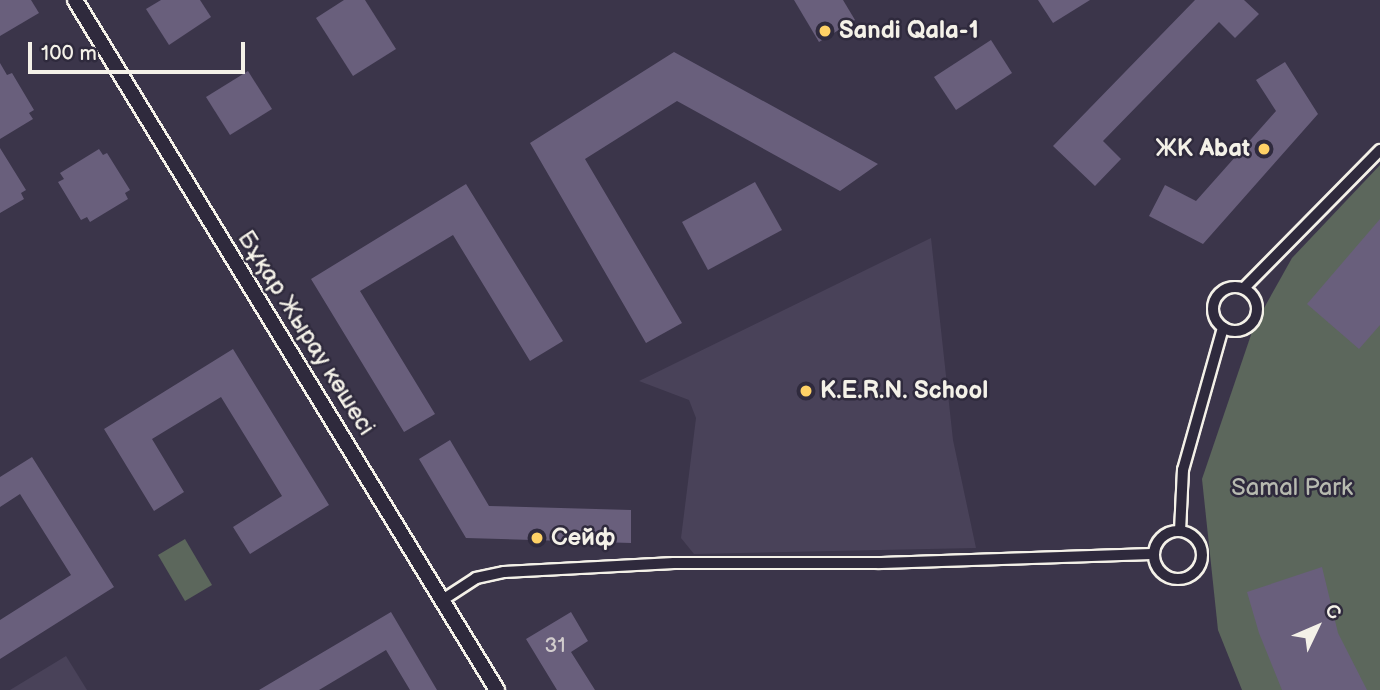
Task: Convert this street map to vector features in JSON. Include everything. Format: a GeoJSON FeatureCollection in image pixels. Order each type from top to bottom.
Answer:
{"type":"FeatureCollection","features":[{"type":"Feature","properties":{"kind":"street","name":"Бұқар Жырау көшесі"},"geometry":{"type":"LineString","coordinates":[[75,0],[444,599],[497,690]]}},
{"type":"Feature","properties":{"kind":"street"},"geometry":{"type":"LineString","coordinates":[[1244,289],[1380,150]]}},
{"type":"Feature","properties":{"kind":"street"},"geometry":{"type":"LineString","coordinates":[[1180,531],[1183,470],[1223,328],[1213,309],[1215,298],[1233,287],[1244,289],[1253,296],[1255,319],[1247,328],[1223,328]]}},
{"type":"Feature","properties":{"kind":"street"},"geometry":{"type":"LineString","coordinates":[[1180,531],[1191,534],[1201,547],[1196,571],[1174,579],[1159,570],[1154,554],[1160,539],[1180,531]]}},
{"type":"Feature","properties":{"kind":"street"},"geometry":{"type":"LineString","coordinates":[[444,599],[476,578],[504,572],[674,563],[1154,554]]}},
{"type":"Feature","properties":{"kind":"shaded area","name":"K.E.R.N. School"},"geometry":{"type":"Polygon","coordinates":[[[931,238],[953,440],[976,548],[694,554],[681,538],[696,418],[689,400],[639,381],[931,238]]]}},
{"type":"Feature","properties":{"kind":"shaded area"},"geometry":{"type":"Polygon","coordinates":[[[66,656],[87,690],[10,690],[66,656]]]}},
{"type":"Feature","properties":{"kind":"green space","name":"Samal Park"},"geometry":{"type":"Polygon","coordinates":[[[1380,165],[1380,690],[1242,690],[1218,630],[1202,479],[1254,326],[1292,258],[1380,165]]]}},
{"type":"Feature","properties":{"kind":"green space"},"geometry":{"type":"Polygon","coordinates":[[[185,539],[212,585],[185,601],[158,555],[185,539]]]}},
{"type":"Feature","properties":{"kind":"building"},"geometry":{"type":"Polygon","coordinates":[[[0,0],[31,0],[39,13],[0,36],[0,0]]]}},
{"type":"Feature","properties":{"kind":"building"},"geometry":{"type":"Polygon","coordinates":[[[161,0],[200,0],[211,17],[169,45],[146,9],[161,0]]]}},
{"type":"Feature","properties":{"kind":"building"},"geometry":{"type":"Polygon","coordinates":[[[344,0],[365,0],[396,49],[353,76],[316,18],[344,0]]]}},
{"type":"Feature","properties":{"kind":"building","name":"Sandi Qala-1"},"geometry":{"type":"Polygon","coordinates":[[[794,0],[843,0],[855,20],[819,42],[794,0]]]}},
{"type":"Feature","properties":{"kind":"building"},"geometry":{"type":"Polygon","coordinates":[[[1038,0],[1090,0],[1053,23],[1038,0]]]}},
{"type":"Feature","properties":{"kind":"building"},"geometry":{"type":"Polygon","coordinates":[[[1195,0],[1244,0],[1259,14],[1235,38],[1219,22],[1103,141],[1121,159],[1095,186],[1053,146],[1195,0]]]}},
{"type":"Feature","properties":{"kind":"building"},"geometry":{"type":"Polygon","coordinates":[[[991,40],[1012,73],[956,110],[934,77],[991,40]]]}},
{"type":"Feature","properties":{"kind":"building"},"geometry":{"type":"Polygon","coordinates":[[[674,52],[878,164],[840,191],[677,101],[585,159],[682,323],[646,343],[530,143],[674,52]]]}},
{"type":"Feature","properties":{"kind":"building","name":"ЖК Abat"},"geometry":{"type":"Polygon","coordinates":[[[1285,62],[1318,114],[1203,244],[1149,216],[1165,185],[1196,201],[1276,111],[1256,80],[1285,62]]]}},
{"type":"Feature","properties":{"kind":"building"},"geometry":{"type":"Polygon","coordinates":[[[0,63],[7,75],[12,73],[34,110],[29,113],[33,119],[0,139],[0,63]]]}},
{"type":"Feature","properties":{"kind":"building"},"geometry":{"type":"Polygon","coordinates":[[[248,71],[272,109],[230,135],[206,97],[248,71]]]}},
{"type":"Feature","properties":{"kind":"building"},"geometry":{"type":"Polygon","coordinates":[[[0,148],[26,190],[21,193],[24,199],[0,213],[0,148]]]}},
{"type":"Feature","properties":{"kind":"building"},"geometry":{"type":"Polygon","coordinates":[[[99,149],[103,155],[107,153],[130,190],[125,193],[128,199],[90,222],[87,217],[81,220],[58,182],[64,179],[60,173],[99,149]]]}},
{"type":"Feature","properties":{"kind":"building"},"geometry":{"type":"Polygon","coordinates":[[[755,182],[782,230],[708,270],[682,222],[755,182]]]}},
{"type":"Feature","properties":{"kind":"building"},"geometry":{"type":"Polygon","coordinates":[[[466,184],[563,341],[530,361],[453,235],[360,291],[435,414],[404,432],[311,279],[466,184]]]}},
{"type":"Feature","properties":{"kind":"building"},"geometry":{"type":"Polygon","coordinates":[[[1380,219],[1380,325],[1359,349],[1307,304],[1380,219]]]}},
{"type":"Feature","properties":{"kind":"building"},"geometry":{"type":"Polygon","coordinates":[[[233,349],[329,505],[250,554],[233,527],[282,496],[221,397],[152,439],[184,492],[154,511],[104,429],[233,349]]]}},
{"type":"Feature","properties":{"kind":"building"},"geometry":{"type":"Polygon","coordinates":[[[450,440],[489,506],[631,510],[631,543],[466,538],[419,459],[450,440]]]}},
{"type":"Feature","properties":{"kind":"building"},"geometry":{"type":"Polygon","coordinates":[[[32,457],[114,587],[0,659],[0,620],[71,575],[20,494],[0,507],[0,477],[32,457]]]}},
{"type":"Feature","properties":{"kind":"building"},"geometry":{"type":"Polygon","coordinates":[[[1322,567],[1338,633],[1367,690],[1282,690],[1259,633],[1247,592],[1322,567]]]}},
{"type":"Feature","properties":{"kind":"building"},"geometry":{"type":"Polygon","coordinates":[[[391,612],[437,690],[410,690],[386,650],[319,690],[259,690],[391,612]]]}},
{"type":"Feature","properties":{"kind":"building"},"geometry":{"type":"Polygon","coordinates":[[[571,612],[588,641],[571,652],[595,690],[557,690],[526,639],[571,612]]]}},
{"type":"Feature","properties":{"kind":"place","name":"Sandi Qala-1"},"geometry":{"type":"Point","coordinates":[825,31]}},
{"type":"Feature","properties":{"kind":"place","name":"ЖК Abat"},"geometry":{"type":"Point","coordinates":[1264,149]}},
{"type":"Feature","properties":{"kind":"place","name":"K.E.R.N. School"},"geometry":{"type":"Point","coordinates":[806,391]}},
{"type":"Feature","properties":{"kind":"place","name":"Сейф"},"geometry":{"type":"Point","coordinates":[537,538]}}]}
